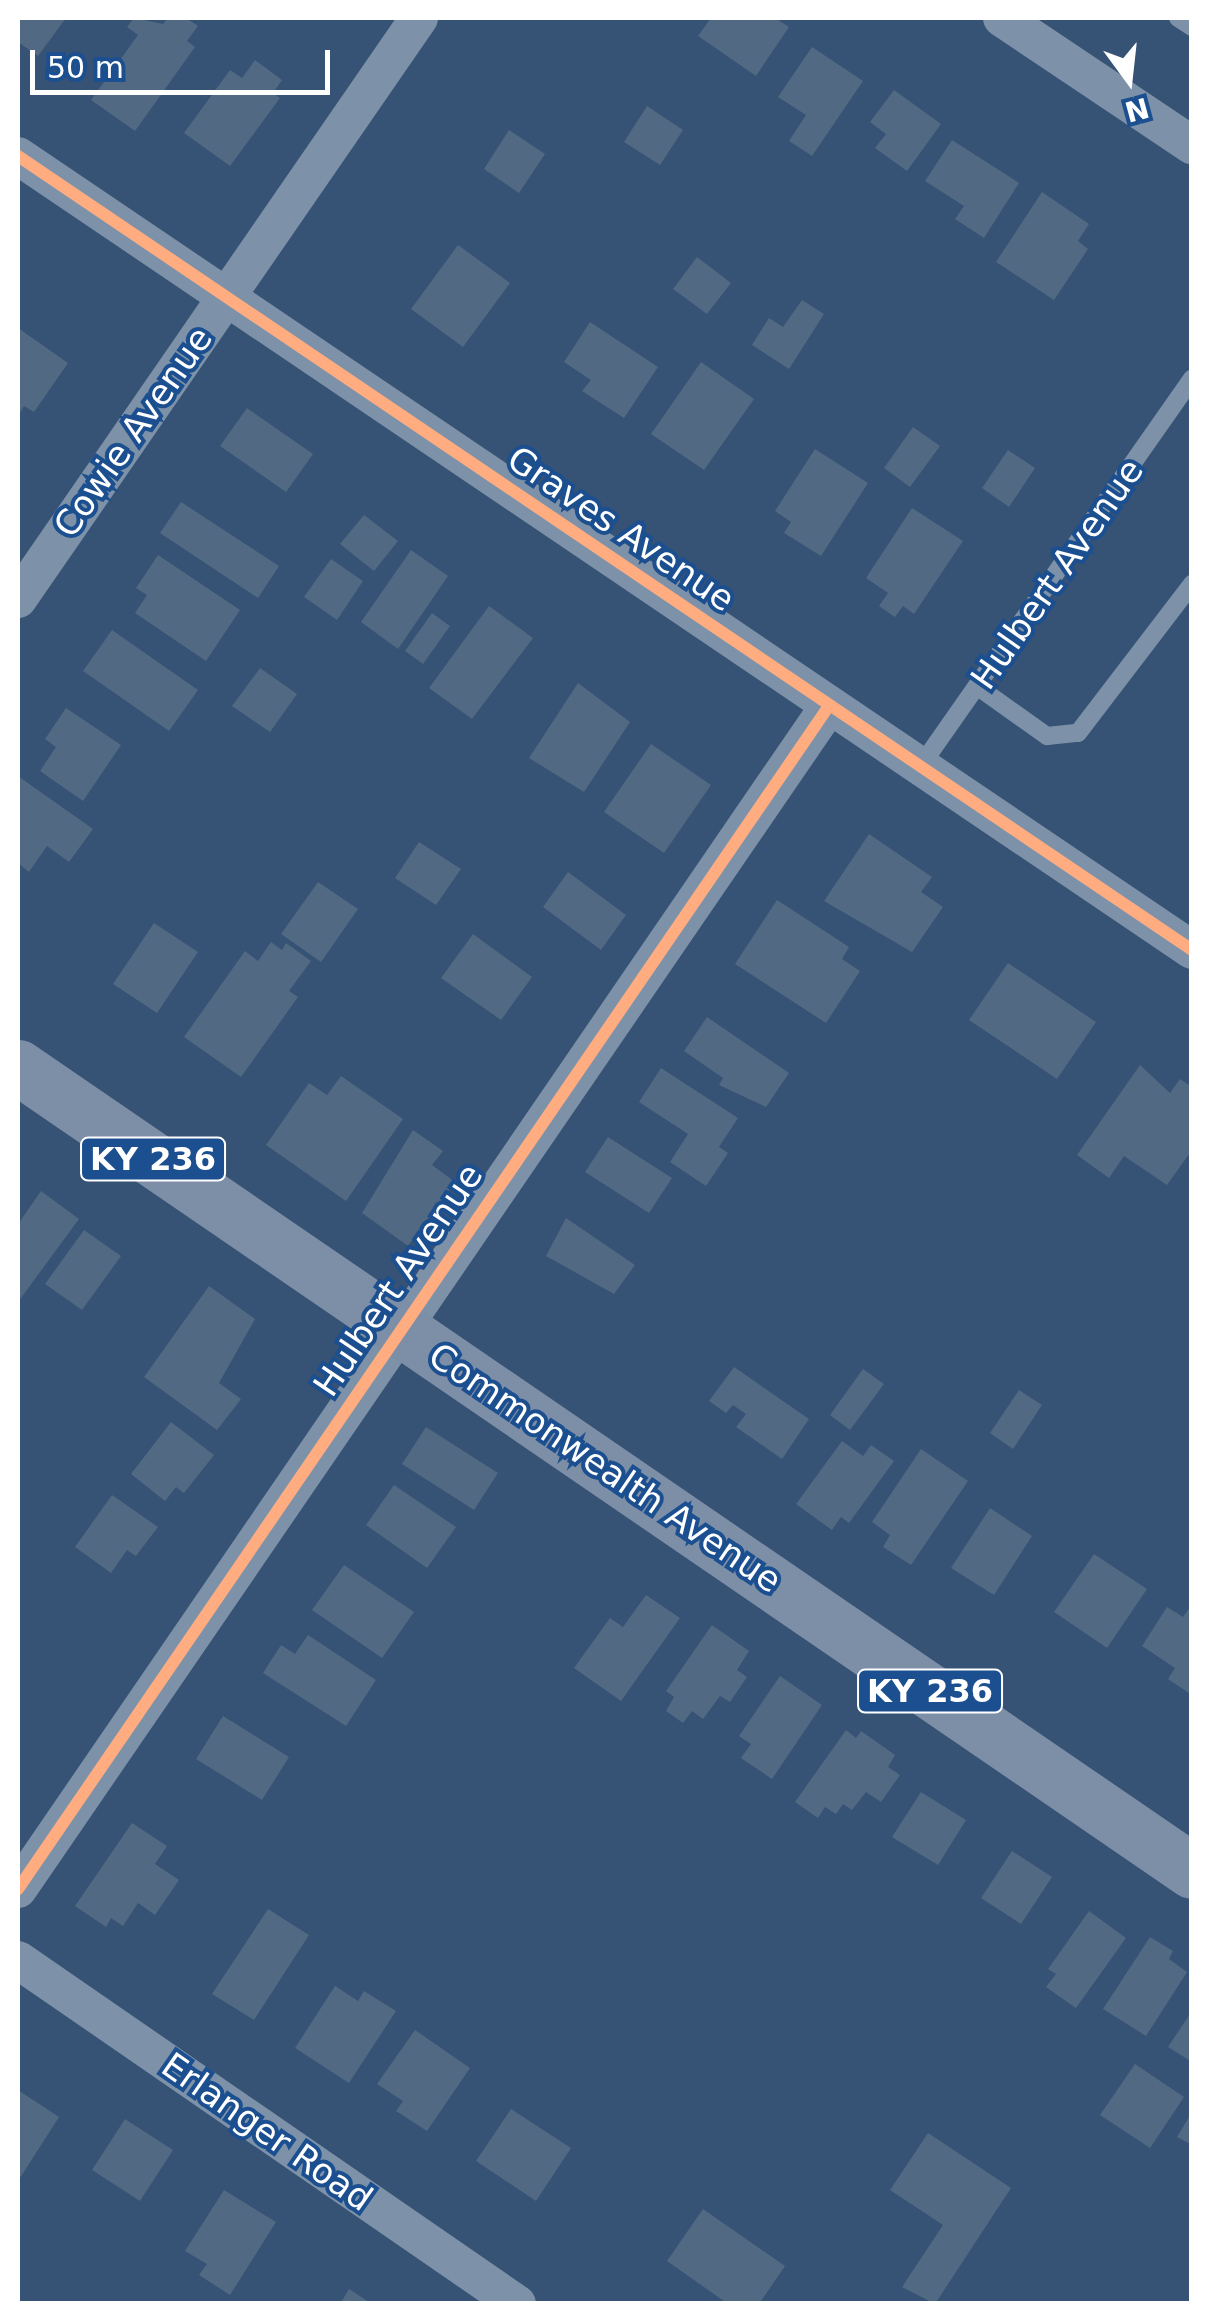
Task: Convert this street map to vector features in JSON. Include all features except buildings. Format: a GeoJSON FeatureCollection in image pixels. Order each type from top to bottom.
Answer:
{"type":"FeatureCollection","features":[{"type":"Feature","properties":{"kind":"main road","name":"Commonwealth Avenue"},"geometry":{"type":"LineString","coordinates":[[18,1066],[1192,1871]]}},
{"type":"Feature","properties":{"kind":"street","name":"Cowie Avenue"},"geometry":{"type":"LineString","coordinates":[[18,600],[420,18]]}},
{"type":"Feature","properties":{"kind":"street"},"geometry":{"type":"LineString","coordinates":[[1002,18],[1192,146]]}},
{"type":"Feature","properties":{"kind":"street","name":"Graves Avenue"},"geometry":{"type":"LineString","coordinates":[[18,156],[1192,950]]}},
{"type":"Feature","properties":{"kind":"street","name":"Hulbert Avenue"},"geometry":{"type":"LineString","coordinates":[[18,1889],[829,706]]}},
{"type":"Feature","properties":{"kind":"street","name":"Erlanger Road"},"geometry":{"type":"LineString","coordinates":[[18,1960],[517,2304]]}},
{"type":"Feature","properties":{"kind":"lane"},"geometry":{"type":"LineString","coordinates":[[1178,18],[1192,27]]}},
{"type":"Feature","properties":{"kind":"lane","name":"Hulbert Avenue"},"geometry":{"type":"LineString","coordinates":[[920,767],[1192,379]]}},
{"type":"Feature","properties":{"kind":"lane"},"geometry":{"type":"LineString","coordinates":[[978,687],[1047,736],[1078,733],[1192,584]]}},
{"type":"Feature","properties":{"kind":"cycle path"},"geometry":{"type":"LineString","coordinates":[[18,156],[1192,950]]}},
{"type":"Feature","properties":{"kind":"cycle path"},"geometry":{"type":"LineString","coordinates":[[18,1889],[829,706]]}}]}
